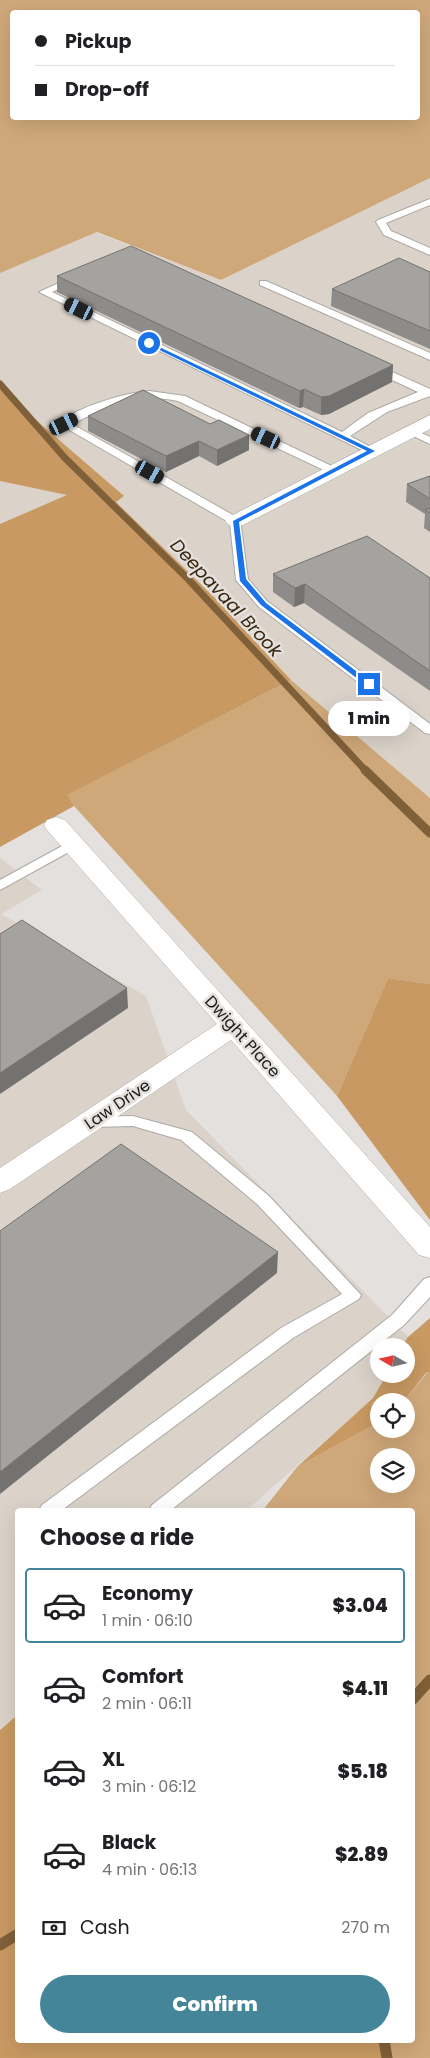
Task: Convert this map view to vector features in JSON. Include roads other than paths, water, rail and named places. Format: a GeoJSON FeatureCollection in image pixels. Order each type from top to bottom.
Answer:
{"type":"FeatureCollection","features":[{"type":"Feature","properties":{"kind":"street"},"geometry":{"type":"LineString","coordinates":[[236,521],[430,421]]}},
{"type":"Feature","properties":{"kind":"street","name":"Dwight Place"},"geometry":{"type":"LineString","coordinates":[[64,834],[430,1247]]}},
{"type":"Feature","properties":{"kind":"street","name":"Law Drive"},"geometry":{"type":"LineString","coordinates":[[2,1178],[91,1122],[234,1025]]}},
{"type":"Feature","properties":{"kind":"lane"},"geometry":{"type":"LineString","coordinates":[[430,202],[381,222],[387,233],[430,252]]}},
{"type":"Feature","properties":{"kind":"lane"},"geometry":{"type":"LineString","coordinates":[[87,274],[44,292],[372,451]]}},
{"type":"Feature","properties":{"kind":"lane"},"geometry":{"type":"LineString","coordinates":[[263,283],[430,357]]}},
{"type":"Feature","properties":{"kind":"lane"},"geometry":{"type":"LineString","coordinates":[[364,363],[428,393]]}},
{"type":"Feature","properties":{"kind":"lane"},"geometry":{"type":"LineString","coordinates":[[344,436],[356,423],[401,401],[428,393]]}},
{"type":"Feature","properties":{"kind":"lane"},"geometry":{"type":"LineString","coordinates":[[334,471],[181,398],[168,394],[130,394],[64,424],[236,521],[242,580],[263,604],[430,730]]}},
{"type":"Feature","properties":{"kind":"lane"},"geometry":{"type":"LineString","coordinates":[[411,431],[430,441]]}},
{"type":"Feature","properties":{"kind":"lane"},"geometry":{"type":"LineString","coordinates":[[0,886],[64,834]]}},
{"type":"Feature","properties":{"kind":"lane"},"geometry":{"type":"LineString","coordinates":[[51,1508],[287,1333],[353,1295],[263,1200],[186,1136],[133,1121],[91,1122]]}},
{"type":"Feature","properties":{"kind":"lane"},"geometry":{"type":"LineString","coordinates":[[161,1508],[398,1320],[426,1290],[430,1283]]}},
{"type":"Feature","properties":{"kind":"waterway","name":"Deepavaal Brook"},"geometry":{"type":"LineString","coordinates":[[0,384],[65,458],[188,579],[366,771]]}},
{"type":"Feature","properties":{"kind":"waterway","name":"Deepavaal Brook"},"geometry":{"type":"LineString","coordinates":[[366,771],[430,833]]}},
{"type":"Feature","properties":{"kind":"waterway"},"geometry":{"type":"LineString","coordinates":[[415,1697],[430,1680]]}},
{"type":"Feature","properties":{"kind":"waterway"},"geometry":{"type":"LineString","coordinates":[[0,1945],[15,1936]]}},
{"type":"Feature","properties":{"kind":"waterway"},"geometry":{"type":"LineString","coordinates":[[384,2043],[387,2058]]}}]}
